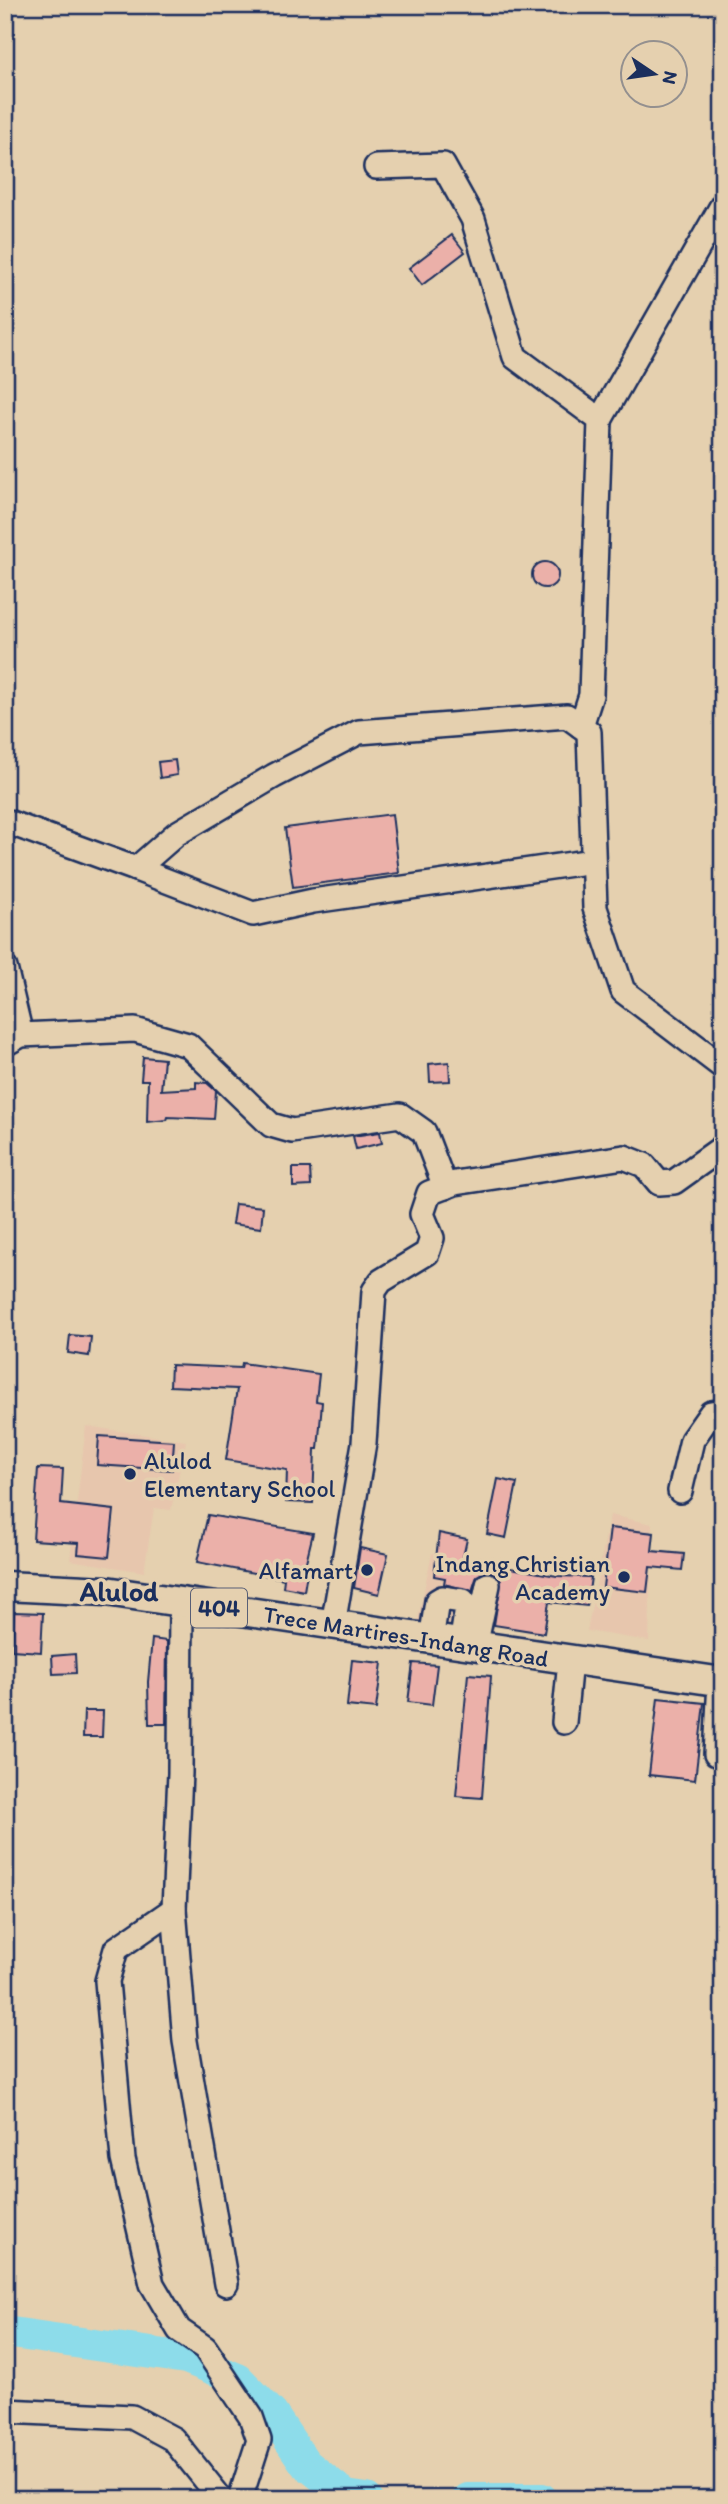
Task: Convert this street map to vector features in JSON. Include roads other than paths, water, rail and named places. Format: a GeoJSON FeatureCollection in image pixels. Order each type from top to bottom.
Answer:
{"type":"FeatureCollection","features":[{"type":"Feature","properties":{"kind":"main road","name":"Trece Martires-Indang Road"},"geometry":{"type":"LineString","coordinates":[[5,1586],[106,1591],[721,1682]]}},
{"type":"Feature","properties":{"kind":"street"},"geometry":{"type":"LineString","coordinates":[[376,167],[443,165],[473,219],[514,357],[600,420]]}},
{"type":"Feature","properties":{"kind":"street"},"geometry":{"type":"LineString","coordinates":[[581,726],[591,695],[600,420],[723,204]]}},
{"type":"Feature","properties":{"kind":"street"},"geometry":{"type":"LineString","coordinates":[[136,869],[176,834],[274,776],[359,732],[568,716],[589,732],[595,908],[623,991],[723,1067]]}},
{"type":"Feature","properties":{"kind":"street"},"geometry":{"type":"LineString","coordinates":[[5,821],[253,914],[313,901],[593,861]]}},
{"type":"Feature","properties":{"kind":"street"},"geometry":{"type":"LineString","coordinates":[[5,968],[13,1040],[135,1030],[188,1045],[271,1125],[292,1131],[400,1115],[424,1132],[445,1187]]}},
{"type":"Feature","properties":{"kind":"street"},"geometry":{"type":"LineString","coordinates":[[332,1625],[364,1443],[374,1292],[381,1281],[427,1253],[432,1238],[422,1213],[429,1193],[445,1187],[624,1157],[644,1165],[659,1183],[674,1182],[723,1147]]}},
{"type":"Feature","properties":{"kind":"street"},"geometry":{"type":"LineString","coordinates":[[680,1491],[692,1440],[711,1413],[723,1411]]}},
{"type":"Feature","properties":{"kind":"street"},"geometry":{"type":"LineString","coordinates":[[468,1646],[488,1585]]}},
{"type":"Feature","properties":{"kind":"street"},"geometry":{"type":"LineString","coordinates":[[431,1640],[437,1601],[442,1598],[463,1601],[467,1607],[468,1646]]}},
{"type":"Feature","properties":{"kind":"street"},"geometry":{"type":"LineString","coordinates":[[181,1602],[180,1773],[174,1909],[185,2041],[226,2284]]}},
{"type":"Feature","properties":{"kind":"street"},"geometry":{"type":"LineString","coordinates":[[564,1722],[570,1661]]}},
{"type":"Feature","properties":{"kind":"street"},"geometry":{"type":"LineString","coordinates":[[716,1754],[721,1682]]}},
{"type":"Feature","properties":{"kind":"street"},"geometry":{"type":"LineString","coordinates":[[174,1909],[116,1950],[107,1981],[123,2159],[152,2284],[179,2330],[205,2348],[251,2417],[259,2440],[240,2499]]}},
{"type":"Feature","properties":{"kind":"street"},"geometry":{"type":"LineString","coordinates":[[5,2411],[132,2417],[173,2439],[221,2499]]}},
{"type":"Feature","properties":{"kind":"waterway"},"geometry":{"type":"LineString","coordinates":[[5,2332],[186,2358],[238,2379],[272,2414],[305,2463],[346,2496],[367,2499]]}},
{"type":"Feature","properties":{"kind":"waterway"},"geometry":{"type":"LineString","coordinates":[[468,2499],[542,2499]]}},
{"type":"Feature","properties":{"kind":"place","name":"Alulod Elementary School"},"geometry":{"type":"Point","coordinates":[130,1474]}},
{"type":"Feature","properties":{"kind":"place","name":"Alfamart"},"geometry":{"type":"Point","coordinates":[367,1570]}},
{"type":"Feature","properties":{"kind":"place","name":"Indang Christian Academy"},"geometry":{"type":"Point","coordinates":[624,1577]}},
{"type":"Feature","properties":{"kind":"district","name":"Alulod"},"geometry":{"type":"Point","coordinates":[119,1591]}}]}
